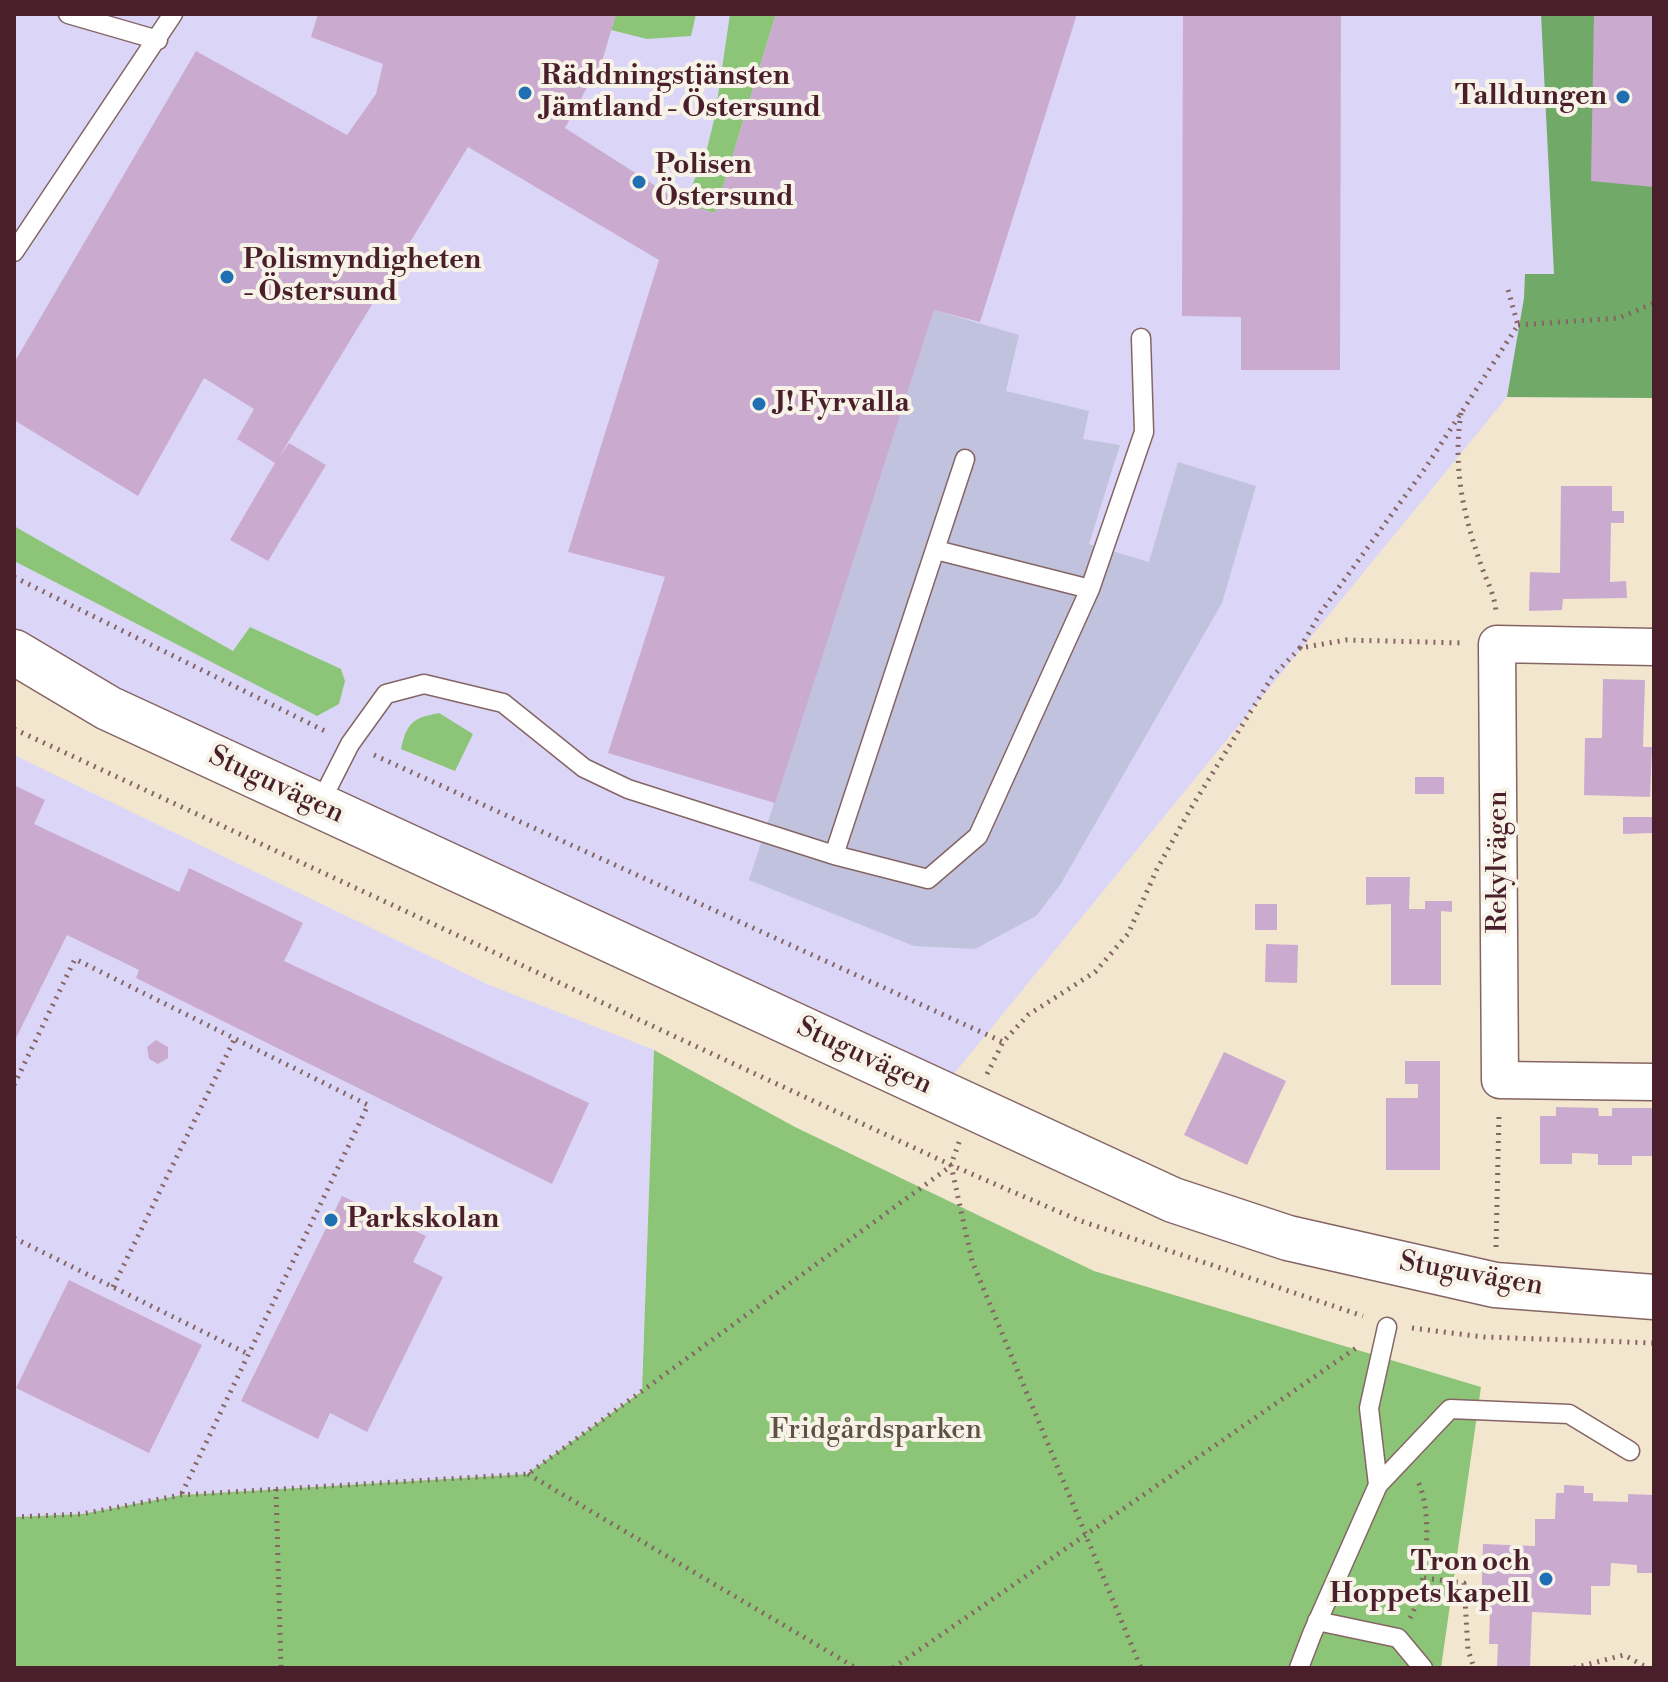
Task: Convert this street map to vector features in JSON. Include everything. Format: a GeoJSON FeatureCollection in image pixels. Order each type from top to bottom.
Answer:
{"type":"FeatureCollection","features":[{"type":"Feature","properties":{"kind":"main road","name":"Stuguvägen"},"geometry":{"type":"LineString","coordinates":[[14,652],[108,708],[1173,1200],[1288,1238],[1495,1285],[1654,1297]]}},
{"type":"Feature","properties":{"kind":"main road","name":"Stuguvägen"},"geometry":{"type":"LineString","coordinates":[[14,680],[108,708]]}},
{"type":"Feature","properties":{"kind":"street"},"geometry":{"type":"LineString","coordinates":[[1497,644],[1654,647]]}},
{"type":"Feature","properties":{"kind":"street","name":"Rekylvägen"},"geometry":{"type":"LineString","coordinates":[[1497,644],[1500,1080]]}},
{"type":"Feature","properties":{"kind":"street"},"geometry":{"type":"LineString","coordinates":[[1500,1080],[1654,1082]]}},
{"type":"Feature","properties":{"kind":"lane"},"geometry":{"type":"LineString","coordinates":[[68,14],[158,40]]}},
{"type":"Feature","properties":{"kind":"lane"},"geometry":{"type":"LineString","coordinates":[[14,252],[173,14]]}},
{"type":"Feature","properties":{"kind":"lane"},"geometry":{"type":"LineString","coordinates":[[319,805],[350,744],[386,694],[424,684],[503,703],[584,768],[628,789],[834,855],[928,879],[978,836],[1090,589],[1144,432],[1141,338]]}},
{"type":"Feature","properties":{"kind":"lane"},"geometry":{"type":"LineString","coordinates":[[834,855],[965,459]]}},
{"type":"Feature","properties":{"kind":"lane"},"geometry":{"type":"LineString","coordinates":[[936,550],[1090,589]]}},
{"type":"Feature","properties":{"kind":"lane"},"geometry":{"type":"LineString","coordinates":[[1378,1485],[1369,1408],[1388,1326]]}},
{"type":"Feature","properties":{"kind":"lane"},"geometry":{"type":"LineString","coordinates":[[1299,1668],[1378,1485],[1450,1409],[1569,1414],[1630,1451]]}},
{"type":"Feature","properties":{"kind":"lane"},"geometry":{"type":"LineString","coordinates":[[1317,1621],[1398,1638],[1423,1668]]}},
{"type":"Feature","properties":{"kind":"path"},"geometry":{"type":"LineString","coordinates":[[14,577],[350,744],[1003,1042],[1028,1015],[1095,972],[1128,934],[1157,869],[1272,677],[1300,648],[1321,612],[1426,467],[1518,325],[1508,290]]}},
{"type":"Feature","properties":{"kind":"path"},"geometry":{"type":"LineString","coordinates":[[1518,325],[1619,318],[1654,303]]}},
{"type":"Feature","properties":{"kind":"path"},"geometry":{"type":"LineString","coordinates":[[1300,648],[1346,640],[1497,644],[1496,605],[1467,523],[1458,481],[1456,444],[1461,413]]}},
{"type":"Feature","properties":{"kind":"path"},"geometry":{"type":"LineString","coordinates":[[14,729],[951,1165],[1078,1220],[1388,1326],[1484,1337],[1654,1343]]}},
{"type":"Feature","properties":{"kind":"path"},"geometry":{"type":"LineString","coordinates":[[14,1085],[75,959],[368,1105],[181,1495]]}},
{"type":"Feature","properties":{"kind":"path"},"geometry":{"type":"LineString","coordinates":[[113,1287],[235,1038]]}},
{"type":"Feature","properties":{"kind":"path"},"geometry":{"type":"LineString","coordinates":[[1496,1237],[1500,1080]]}},
{"type":"Feature","properties":{"kind":"path"},"geometry":{"type":"LineString","coordinates":[[14,1517],[82,1514],[181,1495],[528,1474],[951,1165]]}},
{"type":"Feature","properties":{"kind":"path"},"geometry":{"type":"LineString","coordinates":[[951,1165],[972,1261],[1141,1668]]}},
{"type":"Feature","properties":{"kind":"path"},"geometry":{"type":"LineString","coordinates":[[14,1238],[248,1354]]}},
{"type":"Feature","properties":{"kind":"path"},"geometry":{"type":"LineString","coordinates":[[893,1668],[1388,1326]]}},
{"type":"Feature","properties":{"kind":"path"},"geometry":{"type":"LineString","coordinates":[[1398,1638],[1415,1610],[1424,1578],[1425,1499],[1419,1482],[1401,1461]]}},
{"type":"Feature","properties":{"kind":"path"},"geometry":{"type":"LineString","coordinates":[[528,1474],[856,1668]]}},
{"type":"Feature","properties":{"kind":"path"},"geometry":{"type":"LineString","coordinates":[[276,1489],[281,1668]]}},
{"type":"Feature","properties":{"kind":"path"},"geometry":{"type":"LineString","coordinates":[[1424,1578],[1464,1583],[1468,1650],[1474,1668]]}},
{"type":"Feature","properties":{"kind":"path"},"geometry":{"type":"LineString","coordinates":[[1574,1668],[1624,1655],[1648,1668]]}},
{"type":"Feature","properties":{"kind":"shaded area"},"geometry":{"type":"Polygon","coordinates":[[[14,14],[1654,14],[1654,398],[1507,397],[939,1092],[14,652],[14,14]]]}},
{"type":"Feature","properties":{"kind":"shaded area"},"geometry":{"type":"Polygon","coordinates":[[[934,310],[1019,335],[1006,391],[1089,411],[1083,439],[1120,445],[1089,544],[1149,562],[1178,462],[1256,486],[1222,603],[1060,885],[1036,916],[975,949],[914,946],[749,880],[934,310]]]}},
{"type":"Feature","properties":{"kind":"shaded area","name":"Parkskolan"},"geometry":{"type":"Polygon","coordinates":[[[14,755],[487,984],[654,1050],[642,1390],[528,1474],[181,1495],[82,1514],[14,1517],[14,755]]]}},
{"type":"Feature","properties":{"kind":"green space"},"geometry":{"type":"Polygon","coordinates":[[[616,14],[696,14],[691,36],[647,39],[611,30],[616,14]]]}},
{"type":"Feature","properties":{"kind":"green space"},"geometry":{"type":"Polygon","coordinates":[[[730,14],[776,14],[715,213],[684,204],[706,153],[715,116],[730,14]]]}},
{"type":"Feature","properties":{"kind":"green space"},"geometry":{"type":"Polygon","coordinates":[[[1541,14],[1654,14],[1654,398],[1507,397],[1524,298],[1525,274],[1554,274],[1541,14]]]}},
{"type":"Feature","properties":{"kind":"green space"},"geometry":{"type":"Polygon","coordinates":[[[14,526],[233,651],[250,627],[341,669],[345,681],[339,704],[317,716],[14,561],[14,526]]]}},
{"type":"Feature","properties":{"kind":"green space"},"geometry":{"type":"Polygon","coordinates":[[[439,713],[473,734],[455,771],[401,749],[412,723],[439,713]]]}},
{"type":"Feature","properties":{"kind":"green space","name":"Fridgårdsparken"},"geometry":{"type":"Polygon","coordinates":[[[654,1050],[795,1127],[1094,1271],[1481,1387],[1441,1668],[14,1668],[14,1517],[82,1514],[181,1495],[527,1474],[642,1391],[654,1050]]]}},
{"type":"Feature","properties":{"kind":"building"},"geometry":{"type":"Polygon","coordinates":[[[318,14],[616,14],[603,58],[565,128],[684,204],[715,213],[776,14],[1077,14],[980,322],[934,310],[775,803],[608,753],[665,577],[568,552],[659,260],[468,147],[279,457],[289,443],[326,465],[268,561],[230,540],[275,463],[237,439],[254,409],[204,378],[138,496],[14,420],[14,363],[196,51],[347,135],[376,94],[383,64],[311,37],[318,14]]]}},
{"type":"Feature","properties":{"kind":"building"},"geometry":{"type":"Polygon","coordinates":[[[1183,14],[1341,14],[1340,370],[1241,370],[1241,317],[1182,316],[1183,14]]]}},
{"type":"Feature","properties":{"kind":"building","name":"Talldungen"},"geometry":{"type":"Polygon","coordinates":[[[1594,14],[1654,14],[1654,187],[1591,181],[1594,14]]]}},
{"type":"Feature","properties":{"kind":"building"},"geometry":{"type":"Polygon","coordinates":[[[1561,486],[1612,486],[1612,511],[1624,511],[1624,523],[1611,523],[1610,582],[1626,581],[1627,598],[1563,599],[1562,610],[1529,611],[1530,572],[1560,573],[1561,486]]]}},
{"type":"Feature","properties":{"kind":"building"},"geometry":{"type":"Polygon","coordinates":[[[1603,679],[1645,680],[1643,747],[1652,747],[1650,797],[1584,795],[1585,738],[1602,738],[1603,679]]]}},
{"type":"Feature","properties":{"kind":"building"},"geometry":{"type":"Polygon","coordinates":[[[1415,777],[1444,777],[1444,794],[1415,794],[1415,777]]]}},
{"type":"Feature","properties":{"kind":"building"},"geometry":{"type":"Polygon","coordinates":[[[14,785],[45,800],[34,824],[179,892],[189,868],[303,923],[284,961],[589,1103],[552,1184],[136,978],[139,970],[67,935],[14,1042],[14,785]]]}},
{"type":"Feature","properties":{"kind":"building"},"geometry":{"type":"Polygon","coordinates":[[[1623,817],[1653,817],[1653,833],[1623,834],[1623,817]]]}},
{"type":"Feature","properties":{"kind":"building"},"geometry":{"type":"Polygon","coordinates":[[[1366,877],[1410,877],[1409,909],[1425,909],[1425,901],[1452,901],[1452,912],[1441,911],[1441,985],[1391,985],[1391,904],[1366,905],[1366,877]]]}},
{"type":"Feature","properties":{"kind":"building"},"geometry":{"type":"Polygon","coordinates":[[[1255,904],[1277,904],[1277,930],[1255,930],[1255,904]]]}},
{"type":"Feature","properties":{"kind":"building"},"geometry":{"type":"Polygon","coordinates":[[[1266,944],[1298,945],[1297,983],[1265,982],[1266,944]]]}},
{"type":"Feature","properties":{"kind":"building"},"geometry":{"type":"Polygon","coordinates":[[[156,1040],[168,1047],[168,1058],[158,1064],[149,1059],[147,1047],[156,1040]]]}},
{"type":"Feature","properties":{"kind":"building"},"geometry":{"type":"Polygon","coordinates":[[[1224,1052],[1286,1081],[1247,1165],[1184,1135],[1224,1052]]]}},
{"type":"Feature","properties":{"kind":"building"},"geometry":{"type":"Polygon","coordinates":[[[1405,1061],[1440,1061],[1440,1170],[1386,1170],[1386,1098],[1418,1098],[1418,1084],[1405,1084],[1405,1061]]]}},
{"type":"Feature","properties":{"kind":"building"},"geometry":{"type":"Polygon","coordinates":[[[1556,1107],[1598,1108],[1599,1116],[1612,1116],[1612,1108],[1654,1108],[1654,1156],[1632,1156],[1632,1165],[1598,1165],[1598,1154],[1572,1153],[1572,1164],[1540,1164],[1540,1116],[1556,1116],[1556,1107]]]}},
{"type":"Feature","properties":{"kind":"building"},"geometry":{"type":"Polygon","coordinates":[[[342,1196],[426,1236],[413,1262],[443,1277],[367,1432],[330,1413],[318,1439],[241,1401],[342,1196]]]}},
{"type":"Feature","properties":{"kind":"building"},"geometry":{"type":"Polygon","coordinates":[[[69,1280],[202,1345],[149,1453],[16,1388],[69,1280]]]}},
{"type":"Feature","properties":{"kind":"building","name":"Tron och Hoppets kapell"},"geometry":{"type":"Polygon","coordinates":[[[1564,1485],[1584,1486],[1584,1493],[1593,1493],[1593,1501],[1628,1502],[1628,1494],[1654,1495],[1654,1573],[1637,1573],[1637,1565],[1611,1563],[1610,1586],[1591,1586],[1591,1615],[1532,1612],[1530,1668],[1497,1668],[1498,1644],[1489,1644],[1490,1612],[1481,1612],[1483,1544],[1535,1546],[1535,1519],[1555,1519],[1556,1493],[1564,1493],[1564,1485]]]}},
{"type":"Feature","properties":{"kind":"place","name":"Räddningstjänsten Jämtland - Östersund"},"geometry":{"type":"Point","coordinates":[525,93]}},
{"type":"Feature","properties":{"kind":"place","name":"Talldungen"},"geometry":{"type":"Point","coordinates":[1623,97]}},
{"type":"Feature","properties":{"kind":"place","name":"Polisen Östersund"},"geometry":{"type":"Point","coordinates":[639,182]}},
{"type":"Feature","properties":{"kind":"place","name":"Polismyndigheten - Östersund"},"geometry":{"type":"Point","coordinates":[227,277]}},
{"type":"Feature","properties":{"kind":"place","name":"J! Fyrvalla"},"geometry":{"type":"Point","coordinates":[759,404]}},
{"type":"Feature","properties":{"kind":"place","name":"Parkskolan"},"geometry":{"type":"Point","coordinates":[331,1220]}},
{"type":"Feature","properties":{"kind":"place","name":"Tron och Hoppets kapell"},"geometry":{"type":"Point","coordinates":[1546,1579]}}]}
